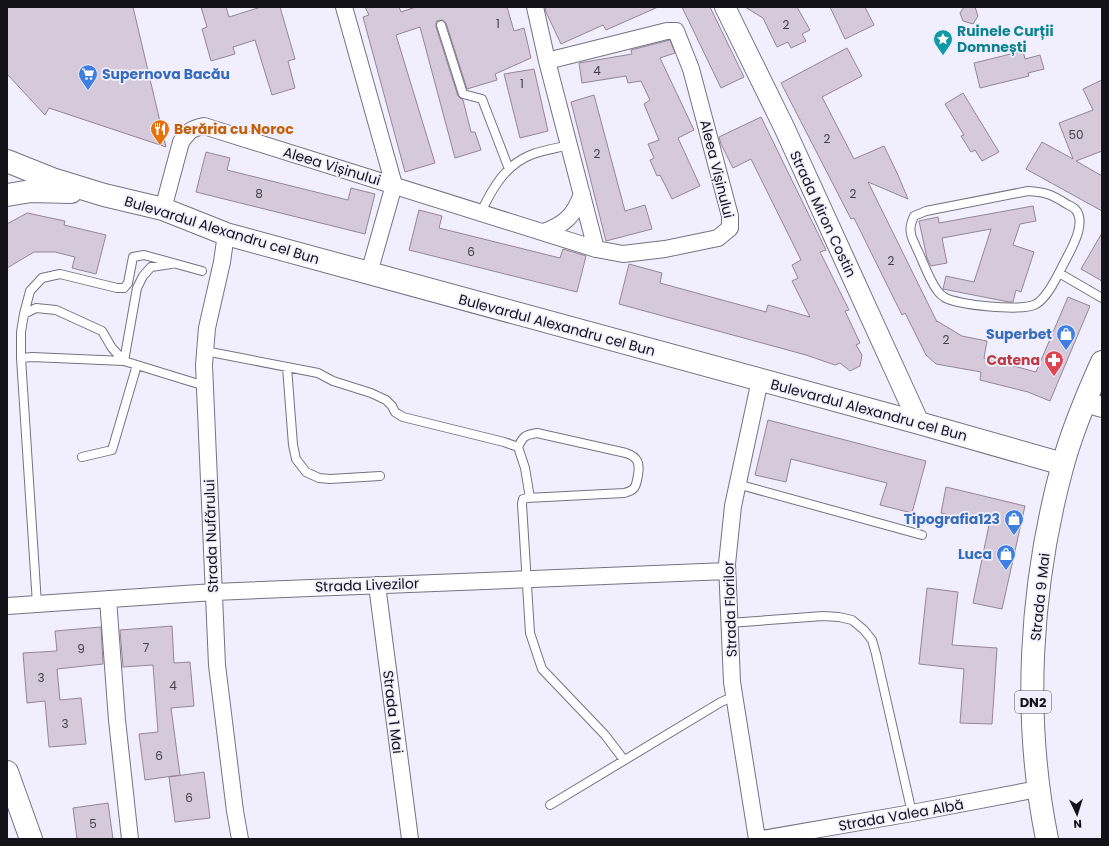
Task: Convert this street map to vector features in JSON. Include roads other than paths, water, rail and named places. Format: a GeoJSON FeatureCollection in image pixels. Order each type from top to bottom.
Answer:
{"type":"FeatureCollection","features":[{"type":"Feature","properties":{"kind":"main road","name":"Bulevardul Alexandru cel Bun"},"geometry":{"type":"LineString","coordinates":[[7,161],[52,179],[104,195],[163,209],[226,234],[919,423],[1063,464]]}},
{"type":"Feature","properties":{"kind":"main road","name":"Bulevardul Alexandru cel Bun"},"geometry":{"type":"LineString","coordinates":[[7,180],[52,179]]}},
{"type":"Feature","properties":{"kind":"main road"},"geometry":{"type":"LineString","coordinates":[[7,195],[31,191],[53,191],[104,195]]}},
{"type":"Feature","properties":{"kind":"main road","name":"Strada 9 Mai"},"geometry":{"type":"LineString","coordinates":[[1047,839],[1038,789],[1033,714],[1033,671],[1038,595],[1050,520],[1063,464],[1093,404],[1102,362]]}},
{"type":"Feature","properties":{"kind":"main road"},"geometry":{"type":"LineString","coordinates":[[7,772],[30,839]]}},
{"type":"Feature","properties":{"kind":"street","name":"Aleea Vișinului"},"geometry":{"type":"LineString","coordinates":[[344,7],[394,185],[369,273]]}},
{"type":"Feature","properties":{"kind":"street"},"geometry":{"type":"LineString","coordinates":[[536,7],[548,61],[596,249]]}},
{"type":"Feature","properties":{"kind":"street","name":"Strada Miron Costin"},"geometry":{"type":"LineString","coordinates":[[725,7],[784,127],[919,423]]}},
{"type":"Feature","properties":{"kind":"street","name":"Aleea Vișinului"},"geometry":{"type":"LineString","coordinates":[[163,209],[181,142],[187,133],[194,128],[204,126],[596,249],[623,254],[665,249],[718,238],[730,228],[730,216],[691,69],[676,31],[666,30],[548,61]]}},
{"type":"Feature","properties":{"kind":"street"},"geometry":{"type":"LineString","coordinates":[[544,232],[555,228],[571,216],[578,206],[582,194]]}},
{"type":"Feature","properties":{"kind":"street","name":"Strada Nufărului"},"geometry":{"type":"LineString","coordinates":[[226,234],[222,262],[207,328],[204,365],[217,665],[235,811],[240,839]]}},
{"type":"Feature","properties":{"kind":"street","name":"Strada Florilor"},"geometry":{"type":"LineString","coordinates":[[757,839],[732,682],[727,564],[733,506],[760,380]]}},
{"type":"Feature","properties":{"kind":"street","name":"Strada Livezilor"},"geometry":{"type":"LineString","coordinates":[[7,606],[214,592],[727,572]]}},
{"type":"Feature","properties":{"kind":"street","name":"Strada 1 Mai"},"geometry":{"type":"LineString","coordinates":[[377,585],[410,839]]}},
{"type":"Feature","properties":{"kind":"street"},"geometry":{"type":"LineString","coordinates":[[108,599],[117,720],[130,839]]}},
{"type":"Feature","properties":{"kind":"street","name":"Strada Valea Albă"},"geometry":{"type":"LineString","coordinates":[[762,839],[1038,789]]}},
{"type":"Feature","properties":{"kind":"lane"},"geometry":{"type":"LineString","coordinates":[[441,25],[463,94],[482,99],[509,169]]}},
{"type":"Feature","properties":{"kind":"lane"},"geometry":{"type":"LineString","coordinates":[[481,212],[498,180],[514,164],[533,154],[569,145]]}},
{"type":"Feature","properties":{"kind":"lane"},"geometry":{"type":"LineString","coordinates":[[1028,191],[1043,192],[1056,197],[1075,209],[1080,218],[1080,228],[1059,273],[1045,296],[1035,305],[1012,308],[956,303],[943,297],[936,288],[910,234],[910,226],[914,216],[926,211],[1028,191]]}},
{"type":"Feature","properties":{"kind":"lane"},"geometry":{"type":"LineString","coordinates":[[37,604],[21,358],[21,332],[30,291],[42,278],[60,274],[117,288],[124,288],[128,283],[134,257],[144,255],[202,271]]}},
{"type":"Feature","properties":{"kind":"lane"},"geometry":{"type":"LineString","coordinates":[[124,361],[136,288],[143,276],[151,267],[174,264]]}},
{"type":"Feature","properties":{"kind":"lane"},"geometry":{"type":"LineString","coordinates":[[1059,273],[1102,298]]}},
{"type":"Feature","properties":{"kind":"lane"},"geometry":{"type":"LineString","coordinates":[[24,314],[36,308],[56,310],[102,331],[112,348],[124,361]]}},
{"type":"Feature","properties":{"kind":"lane"},"geometry":{"type":"LineString","coordinates":[[205,351],[318,373],[333,381],[371,393],[386,400],[396,412],[403,417],[504,442],[518,447]]}},
{"type":"Feature","properties":{"kind":"lane"},"geometry":{"type":"LineString","coordinates":[[21,358],[32,357],[124,361],[205,386]]}},
{"type":"Feature","properties":{"kind":"lane"},"geometry":{"type":"LineString","coordinates":[[82,457],[112,450],[137,365]]}},
{"type":"Feature","properties":{"kind":"lane"},"geometry":{"type":"LineString","coordinates":[[287,367],[296,459],[306,472],[319,478],[330,479],[380,476]]}},
{"type":"Feature","properties":{"kind":"lane"},"geometry":{"type":"LineString","coordinates":[[530,498],[525,468],[518,447],[524,437],[529,434],[537,433],[626,453],[632,455],[638,462],[639,467],[636,485],[630,492],[530,498],[523,499],[522,504],[530,632],[542,669],[605,735],[624,760]]}},
{"type":"Feature","properties":{"kind":"lane"},"geometry":{"type":"LineString","coordinates":[[737,484],[922,535]]}},
{"type":"Feature","properties":{"kind":"lane"},"geometry":{"type":"LineString","coordinates":[[729,622],[823,616],[852,620],[864,630],[872,640],[876,654],[912,813]]}},
{"type":"Feature","properties":{"kind":"lane"},"geometry":{"type":"LineString","coordinates":[[550,805],[721,702],[735,696]]}},
{"type":"Feature","properties":{"kind":"place","name":"Ruinele Curții Domnești"},"geometry":{"type":"Point","coordinates":[943,56]}},
{"type":"Feature","properties":{"kind":"place","name":"Supernova Bacău"},"geometry":{"type":"Point","coordinates":[88,91]}},
{"type":"Feature","properties":{"kind":"place","name":"Berăria cu Noroc"},"geometry":{"type":"Point","coordinates":[160,146]}},
{"type":"Feature","properties":{"kind":"place","name":"Superbet"},"geometry":{"type":"Point","coordinates":[1066,351]}},
{"type":"Feature","properties":{"kind":"place","name":"Catena"},"geometry":{"type":"Point","coordinates":[1054,377]}},
{"type":"Feature","properties":{"kind":"place","name":"Tipografia123"},"geometry":{"type":"Point","coordinates":[1014,536]}},
{"type":"Feature","properties":{"kind":"place","name":"Luca"},"geometry":{"type":"Point","coordinates":[1006,571]}}]}
